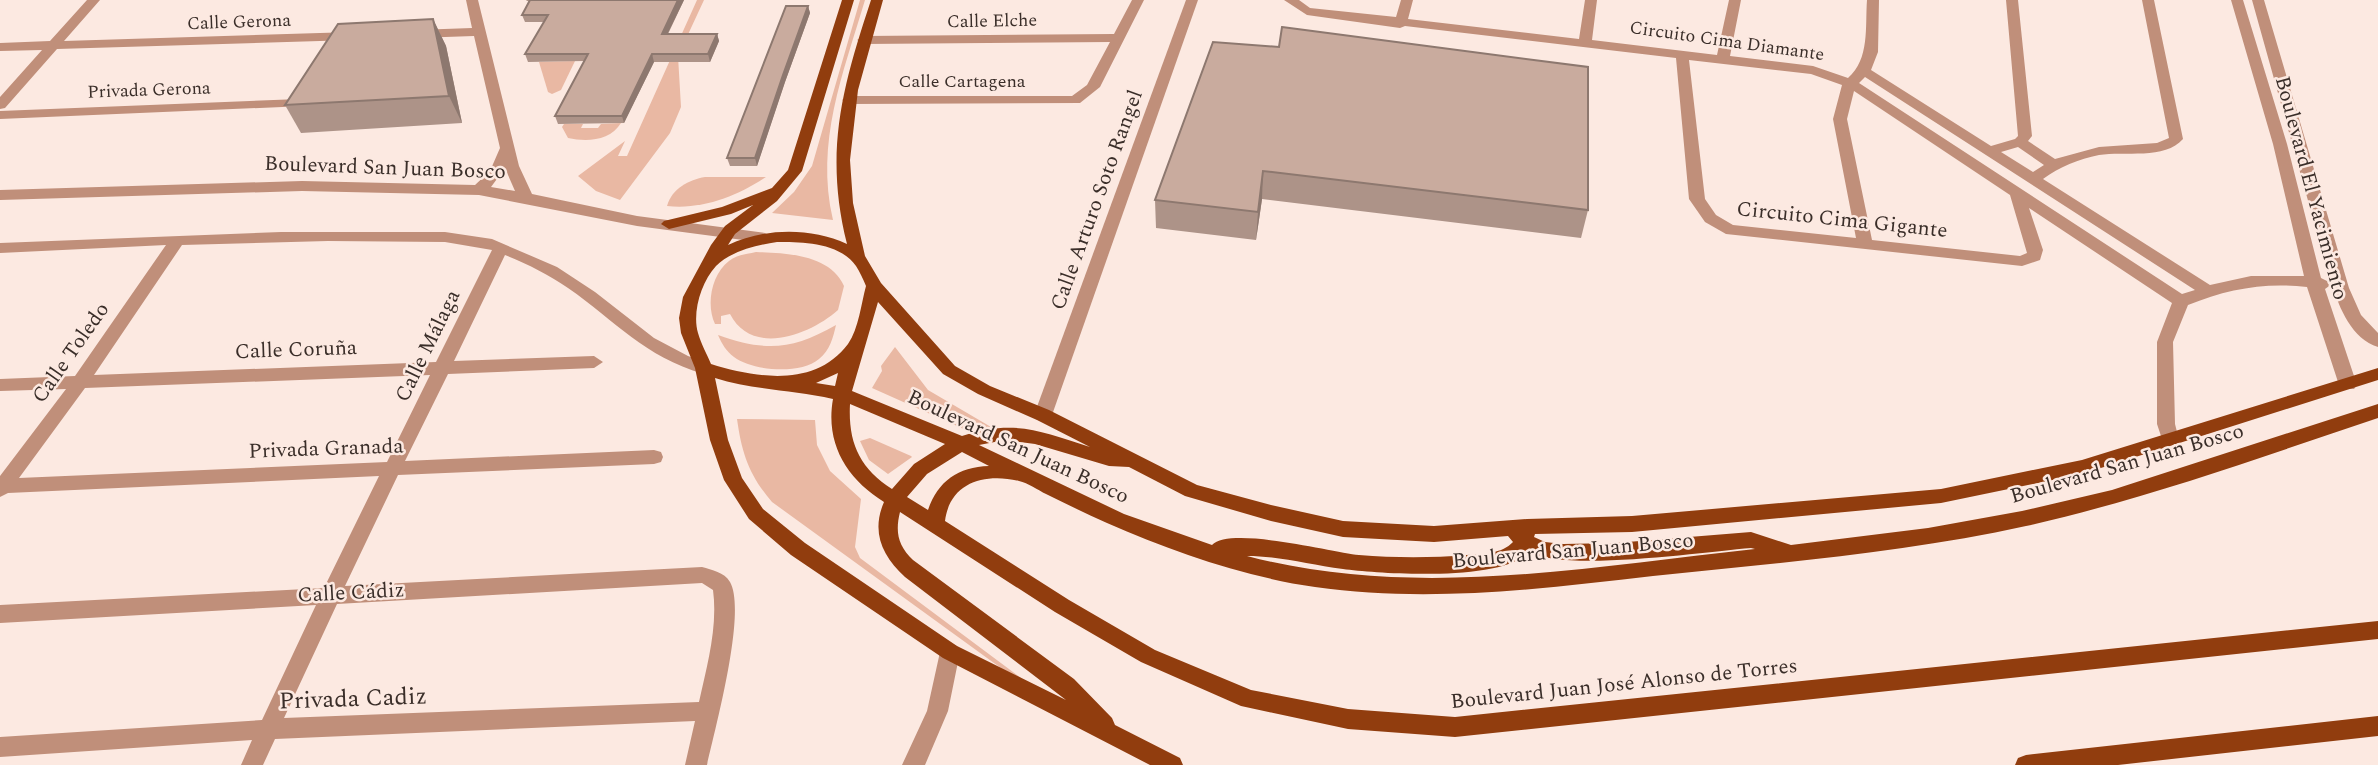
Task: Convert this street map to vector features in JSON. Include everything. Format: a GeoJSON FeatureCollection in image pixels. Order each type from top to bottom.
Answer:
{"type":"FeatureCollection","features":[{"type":"Feature","properties":{"kind":"main road"},"geometry":{"type":"LineString","coordinates":[[848,0],[795,171],[785,184],[730,230],[691,297],[687,318],[692,345],[704,368],[719,440],[733,480],[755,513],[798,549],[950,652],[1172,765]]}},
{"type":"Feature","properties":{"kind":"main road"},"geometry":{"type":"LineString","coordinates":[[704,368],[740,379],[790,384],[835,366],[854,348],[862,333],[874,286],[859,258],[843,184],[849,100],[877,0]]}},
{"type":"Feature","properties":{"kind":"main road"},"geometry":{"type":"LineString","coordinates":[[669,224],[726,211],[785,184]]}},
{"type":"Feature","properties":{"kind":"main road"},"geometry":{"type":"LineString","coordinates":[[708,264],[748,242],[765,238],[817,240],[859,258]]}},
{"type":"Feature","properties":{"kind":"main road","name":"Boulevard San Juan Bosco"},"geometry":{"type":"LineString","coordinates":[[874,286],[949,370],[984,390],[1043,415],[1192,491],[1343,529],[1434,534],[1521,532],[1941,496],[2082,467],[2378,374]]}},
{"type":"Feature","properties":{"kind":"main road","name":"Boulevard Juan José Alonso de Torres"},"geometry":{"type":"LineString","coordinates":[[854,348],[842,394],[839,431],[851,463],[858,473],[935,526],[1062,606],[1148,656],[1249,699],[1348,719],[1455,727],[2378,630]]}},
{"type":"Feature","properties":{"kind":"main road","name":"Boulevard San Juan Bosco"},"geometry":{"type":"LineString","coordinates":[[790,384],[842,394],[964,444],[1117,519],[1196,548],[1311,579],[1372,584],[1461,585],[1577,577],[1867,546],[1944,535],[2075,507],[2378,411]]}},
{"type":"Feature","properties":{"kind":"main road"},"geometry":{"type":"LineString","coordinates":[[1114,736],[1066,686],[912,571],[895,555],[888,532],[893,499],[918,471],[964,444],[1003,433],[1024,435],[1100,459],[1138,464]]}},
{"type":"Feature","properties":{"kind":"main road"},"geometry":{"type":"LineString","coordinates":[[935,526],[940,496],[961,480],[990,471],[1032,476]]}},
{"type":"Feature","properties":{"kind":"main road"},"geometry":{"type":"LineString","coordinates":[[1196,548],[1281,549],[1344,561],[1373,563],[1455,563],[1504,557],[1515,553],[1521,532],[1542,550],[1563,552],[1615,551],[1751,540],[1790,553]]}},
{"type":"Feature","properties":{"kind":"main road"},"geometry":{"type":"LineString","coordinates":[[2026,765],[2378,726]]}},
{"type":"Feature","properties":{"kind":"street"},"geometry":{"type":"LineString","coordinates":[[0,105],[94,0]]}},
{"type":"Feature","properties":{"kind":"street"},"geometry":{"type":"LineString","coordinates":[[472,0],[518,184],[526,197]]}},
{"type":"Feature","properties":{"kind":"street"},"geometry":{"type":"LineString","coordinates":[[1120,38],[1138,0]]}},
{"type":"Feature","properties":{"kind":"street","name":"Calle Arturo Soto Rangel"},"geometry":{"type":"LineString","coordinates":[[1043,415],[1192,0]]}},
{"type":"Feature","properties":{"kind":"street","name":"Circuito Cima Diamante"},"geometry":{"type":"LineString","coordinates":[[1290,0],[1307,11],[1401,24],[1585,42],[1813,70],[1850,83],[2181,302]]}},
{"type":"Feature","properties":{"kind":"street"},"geometry":{"type":"LineString","coordinates":[[1401,24],[1407,0]]}},
{"type":"Feature","properties":{"kind":"street"},"geometry":{"type":"LineString","coordinates":[[1585,42],[1591,0]]}},
{"type":"Feature","properties":{"kind":"street"},"geometry":{"type":"LineString","coordinates":[[1723,58],[1735,0]]}},
{"type":"Feature","properties":{"kind":"street"},"geometry":{"type":"LineString","coordinates":[[1865,242],[1840,119],[1843,100],[1850,83],[1864,71],[1871,52],[1873,0]]}},
{"type":"Feature","properties":{"kind":"street"},"geometry":{"type":"LineString","coordinates":[[1990,151],[2020,142],[2025,136],[2012,0]]}},
{"type":"Feature","properties":{"kind":"street"},"geometry":{"type":"LineString","coordinates":[[2034,178],[2052,164],[2120,148],[2162,146],[2176,139],[2148,0]]}},
{"type":"Feature","properties":{"kind":"street","name":"Boulevard El Yacimiento"},"geometry":{"type":"LineString","coordinates":[[2237,0],[2280,144],[2314,282],[2348,385]]}},
{"type":"Feature","properties":{"kind":"street","name":"Boulevard El Yacimiento"},"geometry":{"type":"LineString","coordinates":[[2258,0],[2341,288],[2359,328],[2378,341]]}},
{"type":"Feature","properties":{"kind":"street"},"geometry":{"type":"LineString","coordinates":[[397,34],[479,32]]}},
{"type":"Feature","properties":{"kind":"street","name":"Calle Gerona"},"geometry":{"type":"LineString","coordinates":[[0,47],[369,35]]}},
{"type":"Feature","properties":{"kind":"street","name":"Calle Elche"},"geometry":{"type":"LineString","coordinates":[[864,40],[1120,38]]}},
{"type":"Feature","properties":{"kind":"street","name":"Calle Cartagena"},"geometry":{"type":"LineString","coordinates":[[849,100],[1075,100],[1093,87],[1120,38]]}},
{"type":"Feature","properties":{"kind":"street","name":"Circuito Cima Gigante"},"geometry":{"type":"LineString","coordinates":[[1682,53],[1697,200],[1709,219],[1731,230],[1865,242],[2013,261],[2028,260],[2034,256],[2035,250],[2017,193]]}},
{"type":"Feature","properties":{"kind":"street"},"geometry":{"type":"LineString","coordinates":[[1864,71],[2207,290]]}},
{"type":"Feature","properties":{"kind":"street","name":"Privada Gerona"},"geometry":{"type":"LineString","coordinates":[[0,115],[300,103]]}},
{"type":"Feature","properties":{"kind":"street"},"geometry":{"type":"LineString","coordinates":[[2020,142],[2052,164]]}},
{"type":"Feature","properties":{"kind":"street"},"geometry":{"type":"LineString","coordinates":[[479,190],[496,173],[508,147]]}},
{"type":"Feature","properties":{"kind":"street","name":"Boulevard San Juan Bosco"},"geometry":{"type":"LineString","coordinates":[[0,195],[302,186],[479,190],[526,197],[637,221],[730,230],[765,238]]}},
{"type":"Feature","properties":{"kind":"street"},"geometry":{"type":"LineString","coordinates":[[0,248],[311,236],[441,238],[485,243],[530,260],[572,284],[642,341],[660,352],[704,368]]}},
{"type":"Feature","properties":{"kind":"street","name":"Calle Toledo"},"geometry":{"type":"LineString","coordinates":[[1,487],[81,381],[177,241]]}},
{"type":"Feature","properties":{"kind":"street","name":"Calle Málaga"},"geometry":{"type":"LineString","coordinates":[[252,765],[331,594],[500,249]]}},
{"type":"Feature","properties":{"kind":"street"},"geometry":{"type":"LineString","coordinates":[[2170,440],[2166,424],[2165,342],[2181,302],[2207,290],[2252,280],[2314,282],[2341,288]]}},
{"type":"Feature","properties":{"kind":"street","name":"Calle Coruña"},"geometry":{"type":"LineString","coordinates":[[0,385],[594,362]]}},
{"type":"Feature","properties":{"kind":"street","name":"Privada Granada"},"geometry":{"type":"LineString","coordinates":[[1,487],[654,457]]}},
{"type":"Feature","properties":{"kind":"street","name":"Calle Cádiz"},"geometry":{"type":"LineString","coordinates":[[0,614],[702,575],[715,579],[723,588],[725,606],[708,711]]}},
{"type":"Feature","properties":{"kind":"street"},"geometry":{"type":"LineString","coordinates":[[913,765],[927,743],[940,707],[950,652]]}},
{"type":"Feature","properties":{"kind":"street"},"geometry":{"type":"LineString","coordinates":[[696,765],[708,711]]}},
{"type":"Feature","properties":{"kind":"street","name":"Privada Cadiz"},"geometry":{"type":"LineString","coordinates":[[0,747],[269,729],[708,711]]}},
{"type":"Feature","properties":{"kind":"shaded area"},"geometry":{"type":"Polygon","coordinates":[[[697,0],[704,0],[678,56],[681,107],[670,133],[620,200],[596,191],[578,176],[625,141],[618,156],[627,156],[697,0]]]}},
{"type":"Feature","properties":{"kind":"shaded area"},"geometry":{"type":"Polygon","coordinates":[[[860,0],[865,0],[840,82],[829,136],[828,191],[833,220],[772,213],[794,192],[812,166],[860,0]]]}},
{"type":"Feature","properties":{"kind":"shaded area"},"geometry":{"type":"Polygon","coordinates":[[[575,61],[561,90],[552,94],[548,92],[539,62],[575,61]]]}},
{"type":"Feature","properties":{"kind":"shaded area"},"geometry":{"type":"Polygon","coordinates":[[[621,123],[611,134],[590,140],[568,138],[562,127],[564,124],[583,124],[581,128],[598,128],[601,124],[621,123]]]}},
{"type":"Feature","properties":{"kind":"shaded area"},"geometry":{"type":"Polygon","coordinates":[[[705,177],[766,177],[744,190],[706,204],[667,206],[673,194],[682,186],[705,177]]]}},
{"type":"Feature","properties":{"kind":"shaded area"},"geometry":{"type":"Polygon","coordinates":[[[756,252],[806,257],[828,267],[844,286],[838,310],[812,327],[782,337],[752,335],[740,327],[730,314],[721,316],[721,324],[715,324],[711,299],[718,274],[732,259],[756,252]]]}},
{"type":"Feature","properties":{"kind":"shaded area"},"geometry":{"type":"Polygon","coordinates":[[[836,325],[826,352],[819,359],[811,364],[789,369],[764,368],[742,362],[729,352],[718,335],[750,344],[778,346],[806,340],[836,325]]]}},
{"type":"Feature","properties":{"kind":"shaded area"},"geometry":{"type":"Polygon","coordinates":[[[895,347],[928,390],[991,427],[966,430],[872,388],[882,371],[881,366],[895,347]]]}},
{"type":"Feature","properties":{"kind":"shaded area"},"geometry":{"type":"Polygon","coordinates":[[[737,419],[815,420],[817,445],[830,471],[861,499],[855,547],[860,558],[1021,678],[1016,679],[772,502],[748,464],[737,419]]]}},
{"type":"Feature","properties":{"kind":"shaded area"},"geometry":{"type":"Polygon","coordinates":[[[870,438],[912,457],[888,474],[869,460],[860,441],[870,438]]]}},
{"type":"Feature","properties":{"kind":"building"},"geometry":{"type":"Polygon","coordinates":[[[530,0],[678,0],[662,34],[717,34],[708,54],[652,54],[622,116],[555,116],[588,54],[525,54],[548,15],[522,15],[530,0]]]}},
{"type":"Feature","properties":{"kind":"building"},"geometry":{"type":"Polygon","coordinates":[[[786,6],[808,6],[755,158],[727,158],[786,6]]]}},
{"type":"Feature","properties":{"kind":"building"},"geometry":{"type":"Polygon","coordinates":[[[433,19],[449,96],[285,105],[338,24],[433,19]]]}},
{"type":"Feature","properties":{"kind":"building"},"geometry":{"type":"Polygon","coordinates":[[[1282,27],[1588,67],[1588,210],[1263,171],[1258,212],[1155,200],[1213,42],[1279,47],[1282,27]]]}}]}
